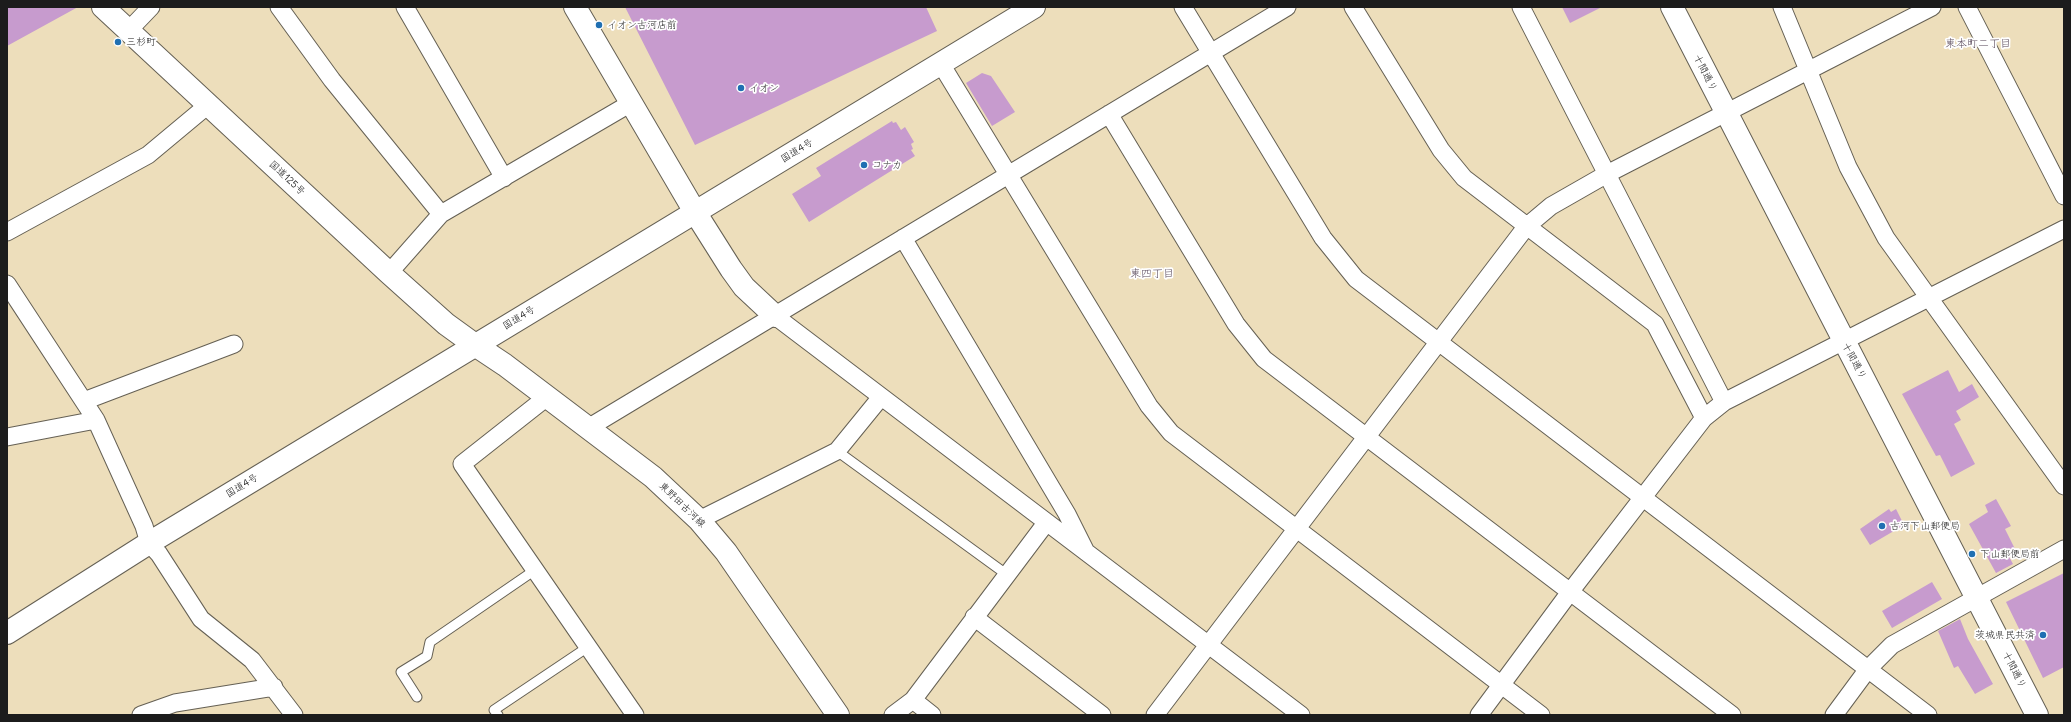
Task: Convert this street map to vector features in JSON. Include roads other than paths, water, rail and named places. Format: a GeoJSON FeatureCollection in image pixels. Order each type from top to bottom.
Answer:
{"type":"FeatureCollection","features":[{"type":"Feature","properties":{"kind":"main road","name":"国道125号"},"geometry":{"type":"LineString","coordinates":[[103,7],[389,273],[446,324],[475,345]]}},
{"type":"Feature","properties":{"kind":"main road"},"geometry":{"type":"LineString","coordinates":[[575,7],[695,212],[744,287],[775,316]]}},
{"type":"Feature","properties":{"kind":"main road","name":"国道4号"},"geometry":{"type":"LineString","coordinates":[[7,633],[149,543],[1034,7]]}},
{"type":"Feature","properties":{"kind":"main road","name":"十間通り"},"geometry":{"type":"LineString","coordinates":[[1672,7],[2037,715]]}},
{"type":"Feature","properties":{"kind":"main road","name":"東野田古河線"},"geometry":{"type":"LineString","coordinates":[[475,345],[653,477],[699,520],[726,552],[838,715]]}},
{"type":"Feature","properties":{"kind":"street"},"geometry":{"type":"LineString","coordinates":[[129,30],[150,7]]}},
{"type":"Feature","properties":{"kind":"street"},"geometry":{"type":"LineString","coordinates":[[279,7],[332,80],[441,214]]}},
{"type":"Feature","properties":{"kind":"street"},"geometry":{"type":"LineString","coordinates":[[405,7],[504,178]]}},
{"type":"Feature","properties":{"kind":"street"},"geometry":{"type":"LineString","coordinates":[[1183,7],[1323,238],[1356,278],[1928,715]]}},
{"type":"Feature","properties":{"kind":"street"},"geometry":{"type":"LineString","coordinates":[[588,428],[1287,7]]}},
{"type":"Feature","properties":{"kind":"street"},"geometry":{"type":"LineString","coordinates":[[1353,7],[1440,150],[1464,178],[1526,227],[1655,324],[1704,418]]}},
{"type":"Feature","properties":{"kind":"street"},"geometry":{"type":"LineString","coordinates":[[1521,7],[1724,402]]}},
{"type":"Feature","properties":{"kind":"street"},"geometry":{"type":"LineString","coordinates":[[1782,7],[1848,167],[1867,206],[1886,238],[1928,298],[2064,486]]}},
{"type":"Feature","properties":{"kind":"street"},"geometry":{"type":"LineString","coordinates":[[1155,715],[1526,227],[1551,206],[1607,174],[1932,7]]}},
{"type":"Feature","properties":{"kind":"street"},"geometry":{"type":"LineString","coordinates":[[1966,7],[2064,196]]}},
{"type":"Feature","properties":{"kind":"street"},"geometry":{"type":"LineString","coordinates":[[941,64],[1149,406],[1171,433],[1541,715]]}},
{"type":"Feature","properties":{"kind":"street"},"geometry":{"type":"LineString","coordinates":[[389,273],[441,214],[632,103]]}},
{"type":"Feature","properties":{"kind":"street"},"geometry":{"type":"LineString","coordinates":[[7,232],[148,156],[208,105]]}},
{"type":"Feature","properties":{"kind":"street"},"geometry":{"type":"LineString","coordinates":[[1109,114],[1236,324],[1264,359],[1732,715]]}},
{"type":"Feature","properties":{"kind":"street"},"geometry":{"type":"LineString","coordinates":[[1479,715],[1570,592],[1704,418],[1724,402],[2064,229]]}},
{"type":"Feature","properties":{"kind":"street"},"geometry":{"type":"LineString","coordinates":[[903,238],[1067,514],[1086,552]]}},
{"type":"Feature","properties":{"kind":"street"},"geometry":{"type":"LineString","coordinates":[[7,284],[96,420],[144,526],[149,543],[159,554],[202,619],[252,660],[294,715]]}},
{"type":"Feature","properties":{"kind":"street"},"geometry":{"type":"LineString","coordinates":[[775,316],[1301,715]]}},
{"type":"Feature","properties":{"kind":"street"},"geometry":{"type":"LineString","coordinates":[[84,402],[234,344]]}},
{"type":"Feature","properties":{"kind":"street"},"geometry":{"type":"LineString","coordinates":[[547,397],[462,464],[635,715]]}},
{"type":"Feature","properties":{"kind":"street"},"geometry":{"type":"LineString","coordinates":[[699,520],[837,451],[881,397]]}},
{"type":"Feature","properties":{"kind":"street"},"geometry":{"type":"LineString","coordinates":[[7,437],[96,420]]}},
{"type":"Feature","properties":{"kind":"street"},"geometry":{"type":"LineString","coordinates":[[893,715],[913,700],[1006,574],[1046,523]]}},
{"type":"Feature","properties":{"kind":"street"},"geometry":{"type":"LineString","coordinates":[[1834,715],[1868,669],[1892,645],[2064,549]]}},
{"type":"Feature","properties":{"kind":"street"},"geometry":{"type":"LineString","coordinates":[[974,617],[1102,715]]}},
{"type":"Feature","properties":{"kind":"street"},"geometry":{"type":"LineString","coordinates":[[140,715],[175,703],[274,687]]}},
{"type":"Feature","properties":{"kind":"street"},"geometry":{"type":"LineString","coordinates":[[913,700],[932,715]]}},
{"type":"Feature","properties":{"kind":"lane"},"geometry":{"type":"LineString","coordinates":[[837,451],[1006,574]]}},
{"type":"Feature","properties":{"kind":"lane"},"geometry":{"type":"LineString","coordinates":[[417,698],[401,672],[426,656],[430,642],[535,570]]}},
{"type":"Feature","properties":{"kind":"lane"},"geometry":{"type":"LineString","coordinates":[[498,715],[494,710],[588,647]]}},
{"type":"Feature","properties":{"kind":"place","name":"イオン古河店前"},"geometry":{"type":"Point","coordinates":[599,25]}},
{"type":"Feature","properties":{"kind":"place","name":"三杉町"},"geometry":{"type":"Point","coordinates":[118,42]}},
{"type":"Feature","properties":{"kind":"place","name":"イオン"},"geometry":{"type":"Point","coordinates":[741,88]}},
{"type":"Feature","properties":{"kind":"place","name":"コナカ"},"geometry":{"type":"Point","coordinates":[864,165]}},
{"type":"Feature","properties":{"kind":"place","name":"古河下山郵便局"},"geometry":{"type":"Point","coordinates":[1882,526]}},
{"type":"Feature","properties":{"kind":"place","name":"下山郵便局前"},"geometry":{"type":"Point","coordinates":[1972,554]}},
{"type":"Feature","properties":{"kind":"place","name":"茨城県民共済"},"geometry":{"type":"Point","coordinates":[2043,635]}},
{"type":"Feature","properties":{"kind":"district","name":"東本町二丁目"},"geometry":{"type":"Point","coordinates":[1978,44]}},
{"type":"Feature","properties":{"kind":"district","name":"東四丁目"},"geometry":{"type":"Point","coordinates":[1152,274]}}]}
